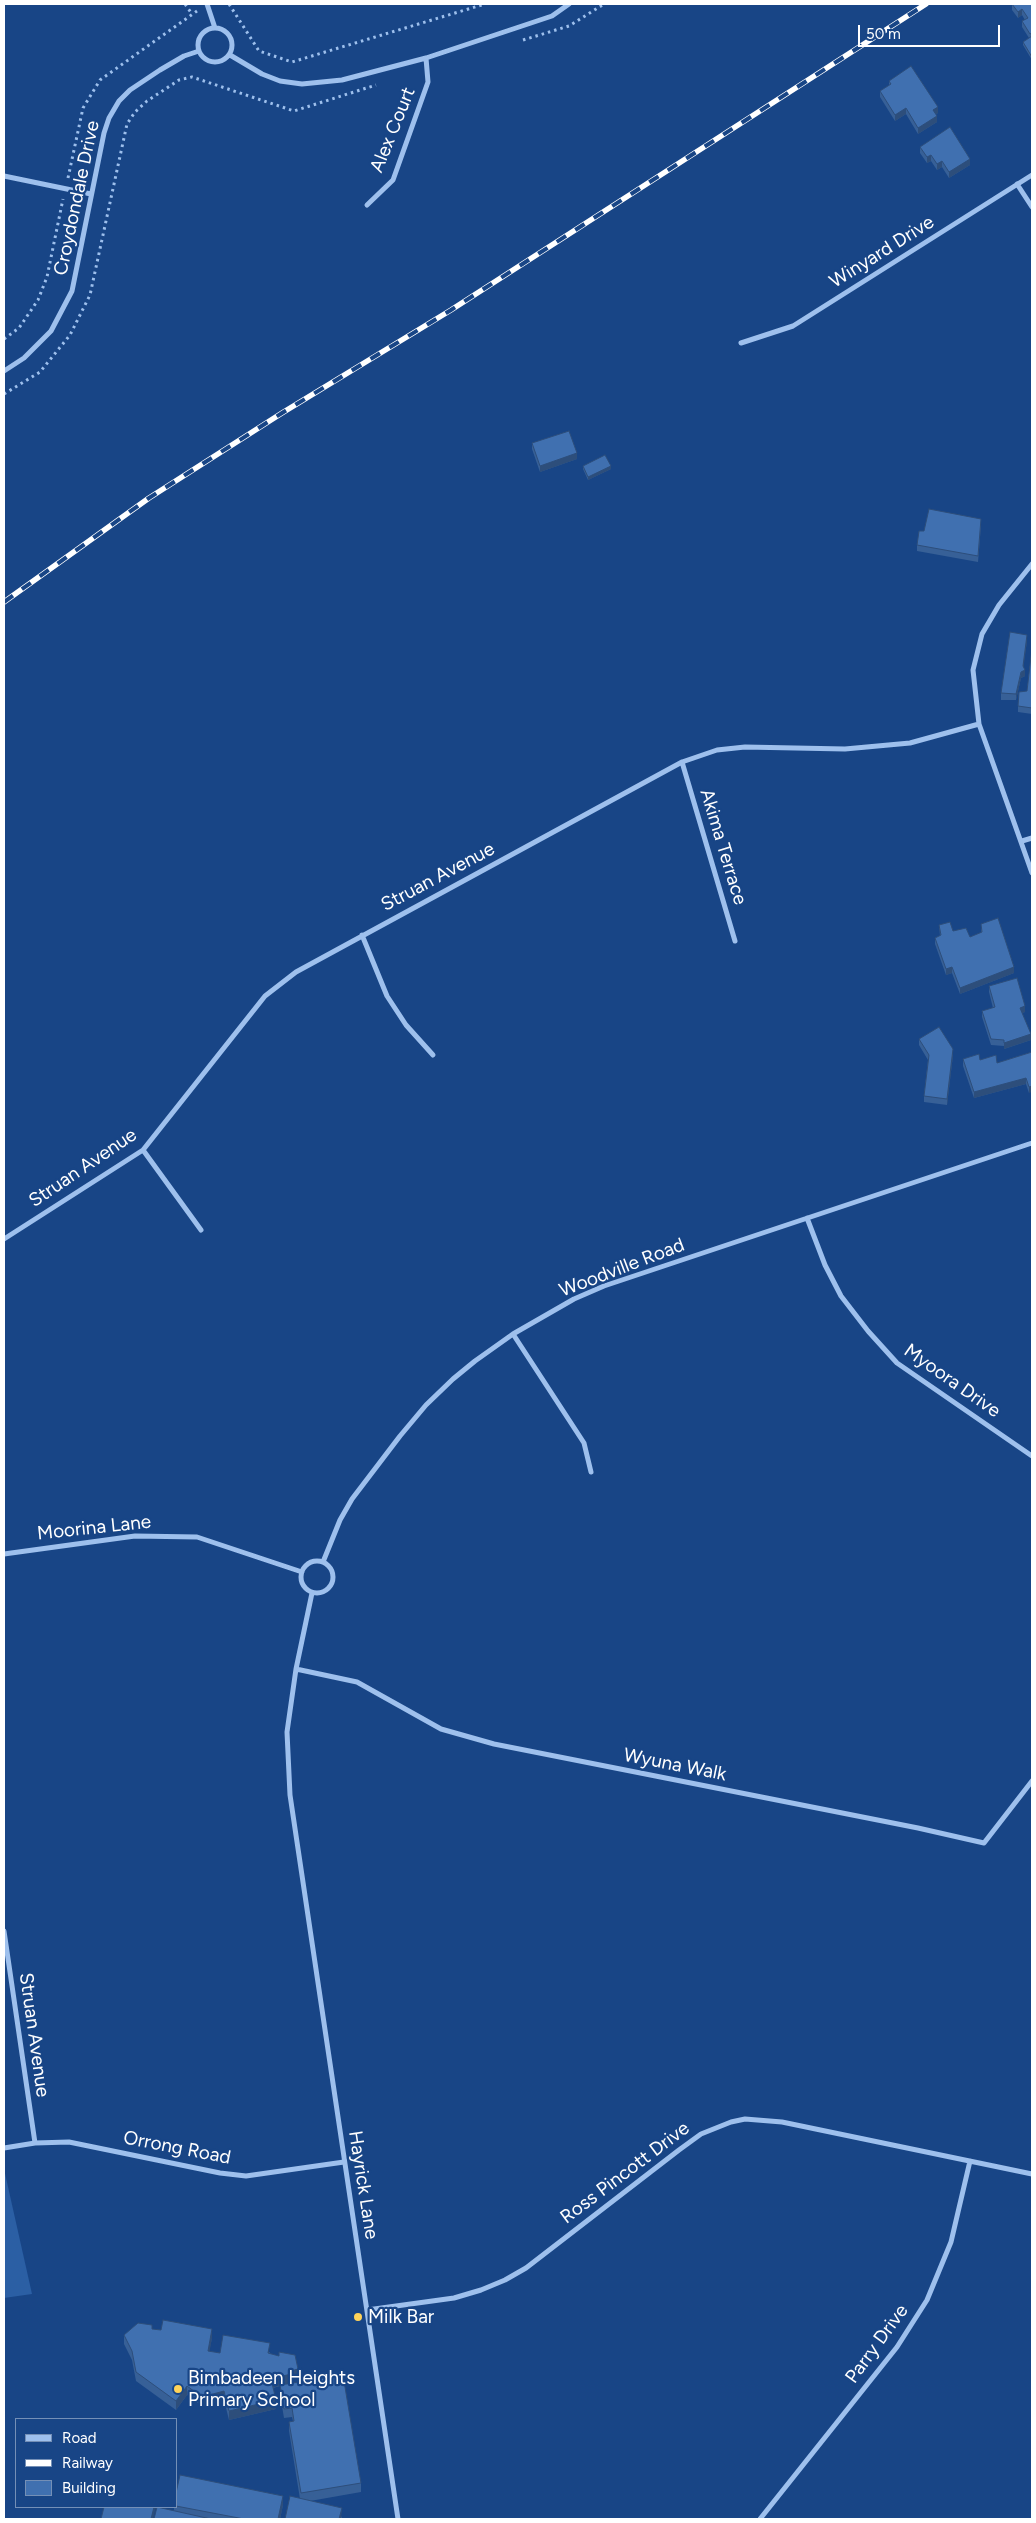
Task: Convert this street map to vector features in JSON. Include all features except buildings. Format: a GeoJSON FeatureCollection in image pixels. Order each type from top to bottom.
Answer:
{"type":"FeatureCollection","features":[{"type":"Feature","properties":{"kind":"street"},"geometry":{"type":"LineString","coordinates":[[207,4],[215,28]]}},
{"type":"Feature","properties":{"kind":"street"},"geometry":{"type":"LineString","coordinates":[[230,55],[262,74],[280,81],[302,84],[342,80],[426,58],[552,16],[569,4]]}},
{"type":"Feature","properties":{"kind":"street"},"geometry":{"type":"LineString","coordinates":[[215,28],[225,31],[232,40],[233,45],[230,55],[221,62],[210,62],[198,51],[201,35],[215,28]]}},
{"type":"Feature","properties":{"kind":"street","name":"Croydondale Drive"},"geometry":{"type":"LineString","coordinates":[[4,371],[37,347],[51,331],[64,311],[72,291],[104,133],[109,118],[119,101],[130,90],[160,70],[184,56],[198,51]]}},
{"type":"Feature","properties":{"kind":"street","name":"Alex Court"},"geometry":{"type":"LineString","coordinates":[[367,205],[392,180],[428,82],[426,58]]}},
{"type":"Feature","properties":{"kind":"street","name":"Winyard Drive"},"geometry":{"type":"LineString","coordinates":[[741,343],[793,326],[1032,174]]}},
{"type":"Feature","properties":{"kind":"street"},"geometry":{"type":"LineString","coordinates":[[4,176],[91,194]]}},
{"type":"Feature","properties":{"kind":"street"},"geometry":{"type":"LineString","coordinates":[[1017,184],[1032,207]]}},
{"type":"Feature","properties":{"kind":"street"},"geometry":{"type":"LineString","coordinates":[[1032,564],[999,605],[982,634],[973,670],[979,724],[1032,873]]}},
{"type":"Feature","properties":{"kind":"street","name":"Struan Avenue"},"geometry":{"type":"LineString","coordinates":[[4,1239],[143,1150],[265,996],[296,972],[682,762],[717,750],[744,747],[845,749],[910,743],[979,724]]}},
{"type":"Feature","properties":{"kind":"street","name":"Akima Terrace"},"geometry":{"type":"LineString","coordinates":[[682,762],[735,941]]}},
{"type":"Feature","properties":{"kind":"street"},"geometry":{"type":"LineString","coordinates":[[1022,841],[1032,838]]}},
{"type":"Feature","properties":{"kind":"street"},"geometry":{"type":"LineString","coordinates":[[362,935],[387,996],[406,1025],[433,1055]]}},
{"type":"Feature","properties":{"kind":"street","name":"Woodville Road"},"geometry":{"type":"LineString","coordinates":[[323,1562],[337,1526],[352,1499],[400,1436],[426,1405],[453,1379],[513,1334],[574,1299],[604,1286],[1032,1142]]}},
{"type":"Feature","properties":{"kind":"street"},"geometry":{"type":"LineString","coordinates":[[143,1150],[201,1230]]}},
{"type":"Feature","properties":{"kind":"street","name":"Myoora Drive"},"geometry":{"type":"LineString","coordinates":[[807,1218],[825,1265],[841,1296],[868,1331],[897,1363],[1032,1456]]}},
{"type":"Feature","properties":{"kind":"street"},"geometry":{"type":"LineString","coordinates":[[513,1334],[584,1443],[591,1472]]}},
{"type":"Feature","properties":{"kind":"street","name":"Moorina Lane"},"geometry":{"type":"LineString","coordinates":[[4,1554],[136,1536],[196,1537],[302,1572]]}},
{"type":"Feature","properties":{"kind":"street"},"geometry":{"type":"LineString","coordinates":[[311,1562],[323,1562],[332,1571],[333,1581],[327,1590],[312,1593],[304,1587],[302,1572],[311,1562]]}},
{"type":"Feature","properties":{"kind":"street"},"geometry":{"type":"LineString","coordinates":[[296,1669],[312,1593]]}},
{"type":"Feature","properties":{"kind":"street","name":"Wyuna Walk"},"geometry":{"type":"LineString","coordinates":[[296,1669],[357,1682],[442,1729],[494,1744],[918,1828],[984,1843],[1032,1781]]}},
{"type":"Feature","properties":{"kind":"street","name":"Hayrick Lane"},"geometry":{"type":"LineString","coordinates":[[296,1669],[287,1732],[290,1796],[398,2519]]}},
{"type":"Feature","properties":{"kind":"street","name":"Struan Avenue"},"geometry":{"type":"LineString","coordinates":[[4,1931],[35,2143]]}},
{"type":"Feature","properties":{"kind":"street","name":"Ross Pincott Drive"},"geometry":{"type":"LineString","coordinates":[[366,2310],[454,2298],[482,2290],[505,2280],[526,2268],[678,2150],[701,2134],[731,2122],[745,2120],[782,2122],[1032,2174]]}},
{"type":"Feature","properties":{"kind":"street","name":"Orrong Road"},"geometry":{"type":"LineString","coordinates":[[4,2148],[35,2143],[69,2142],[220,2173],[246,2176],[344,2162]]}},
{"type":"Feature","properties":{"kind":"street","name":"Parry Drive"},"geometry":{"type":"LineString","coordinates":[[760,2519],[897,2347],[926,2300],[951,2242],[970,2161]]}},
{"type":"Feature","properties":{"kind":"path"},"geometry":{"type":"LineString","coordinates":[[185,4],[192,14]]}},
{"type":"Feature","properties":{"kind":"path"},"geometry":{"type":"LineString","coordinates":[[230,4],[259,51],[292,62],[485,4]]}},
{"type":"Feature","properties":{"kind":"path"},"geometry":{"type":"LineString","coordinates":[[522,41],[569,26],[604,4]]}},
{"type":"Feature","properties":{"kind":"path"},"geometry":{"type":"LineString","coordinates":[[4,394],[40,372],[70,335],[90,295],[127,124],[135,112],[147,101],[179,80],[192,77],[294,111],[380,84]]}},
{"type":"Feature","properties":{"kind":"shaded area"},"geometry":{"type":"Polygon","coordinates":[[[4,2169],[32,2294],[4,2298],[4,2169]]]}},
{"type":"Feature","properties":{"kind":"railway"},"geometry":{"type":"LineString","coordinates":[[4,602],[149,498],[282,413],[451,310],[926,4]]}},
{"type":"Feature","properties":{"kind":"place","name":"Milk Bar"},"geometry":{"type":"Point","coordinates":[358,2317]}},
{"type":"Feature","properties":{"kind":"place","name":"Bimbadeen Heights Primary School"},"geometry":{"type":"Point","coordinates":[178,2389]}}]}
